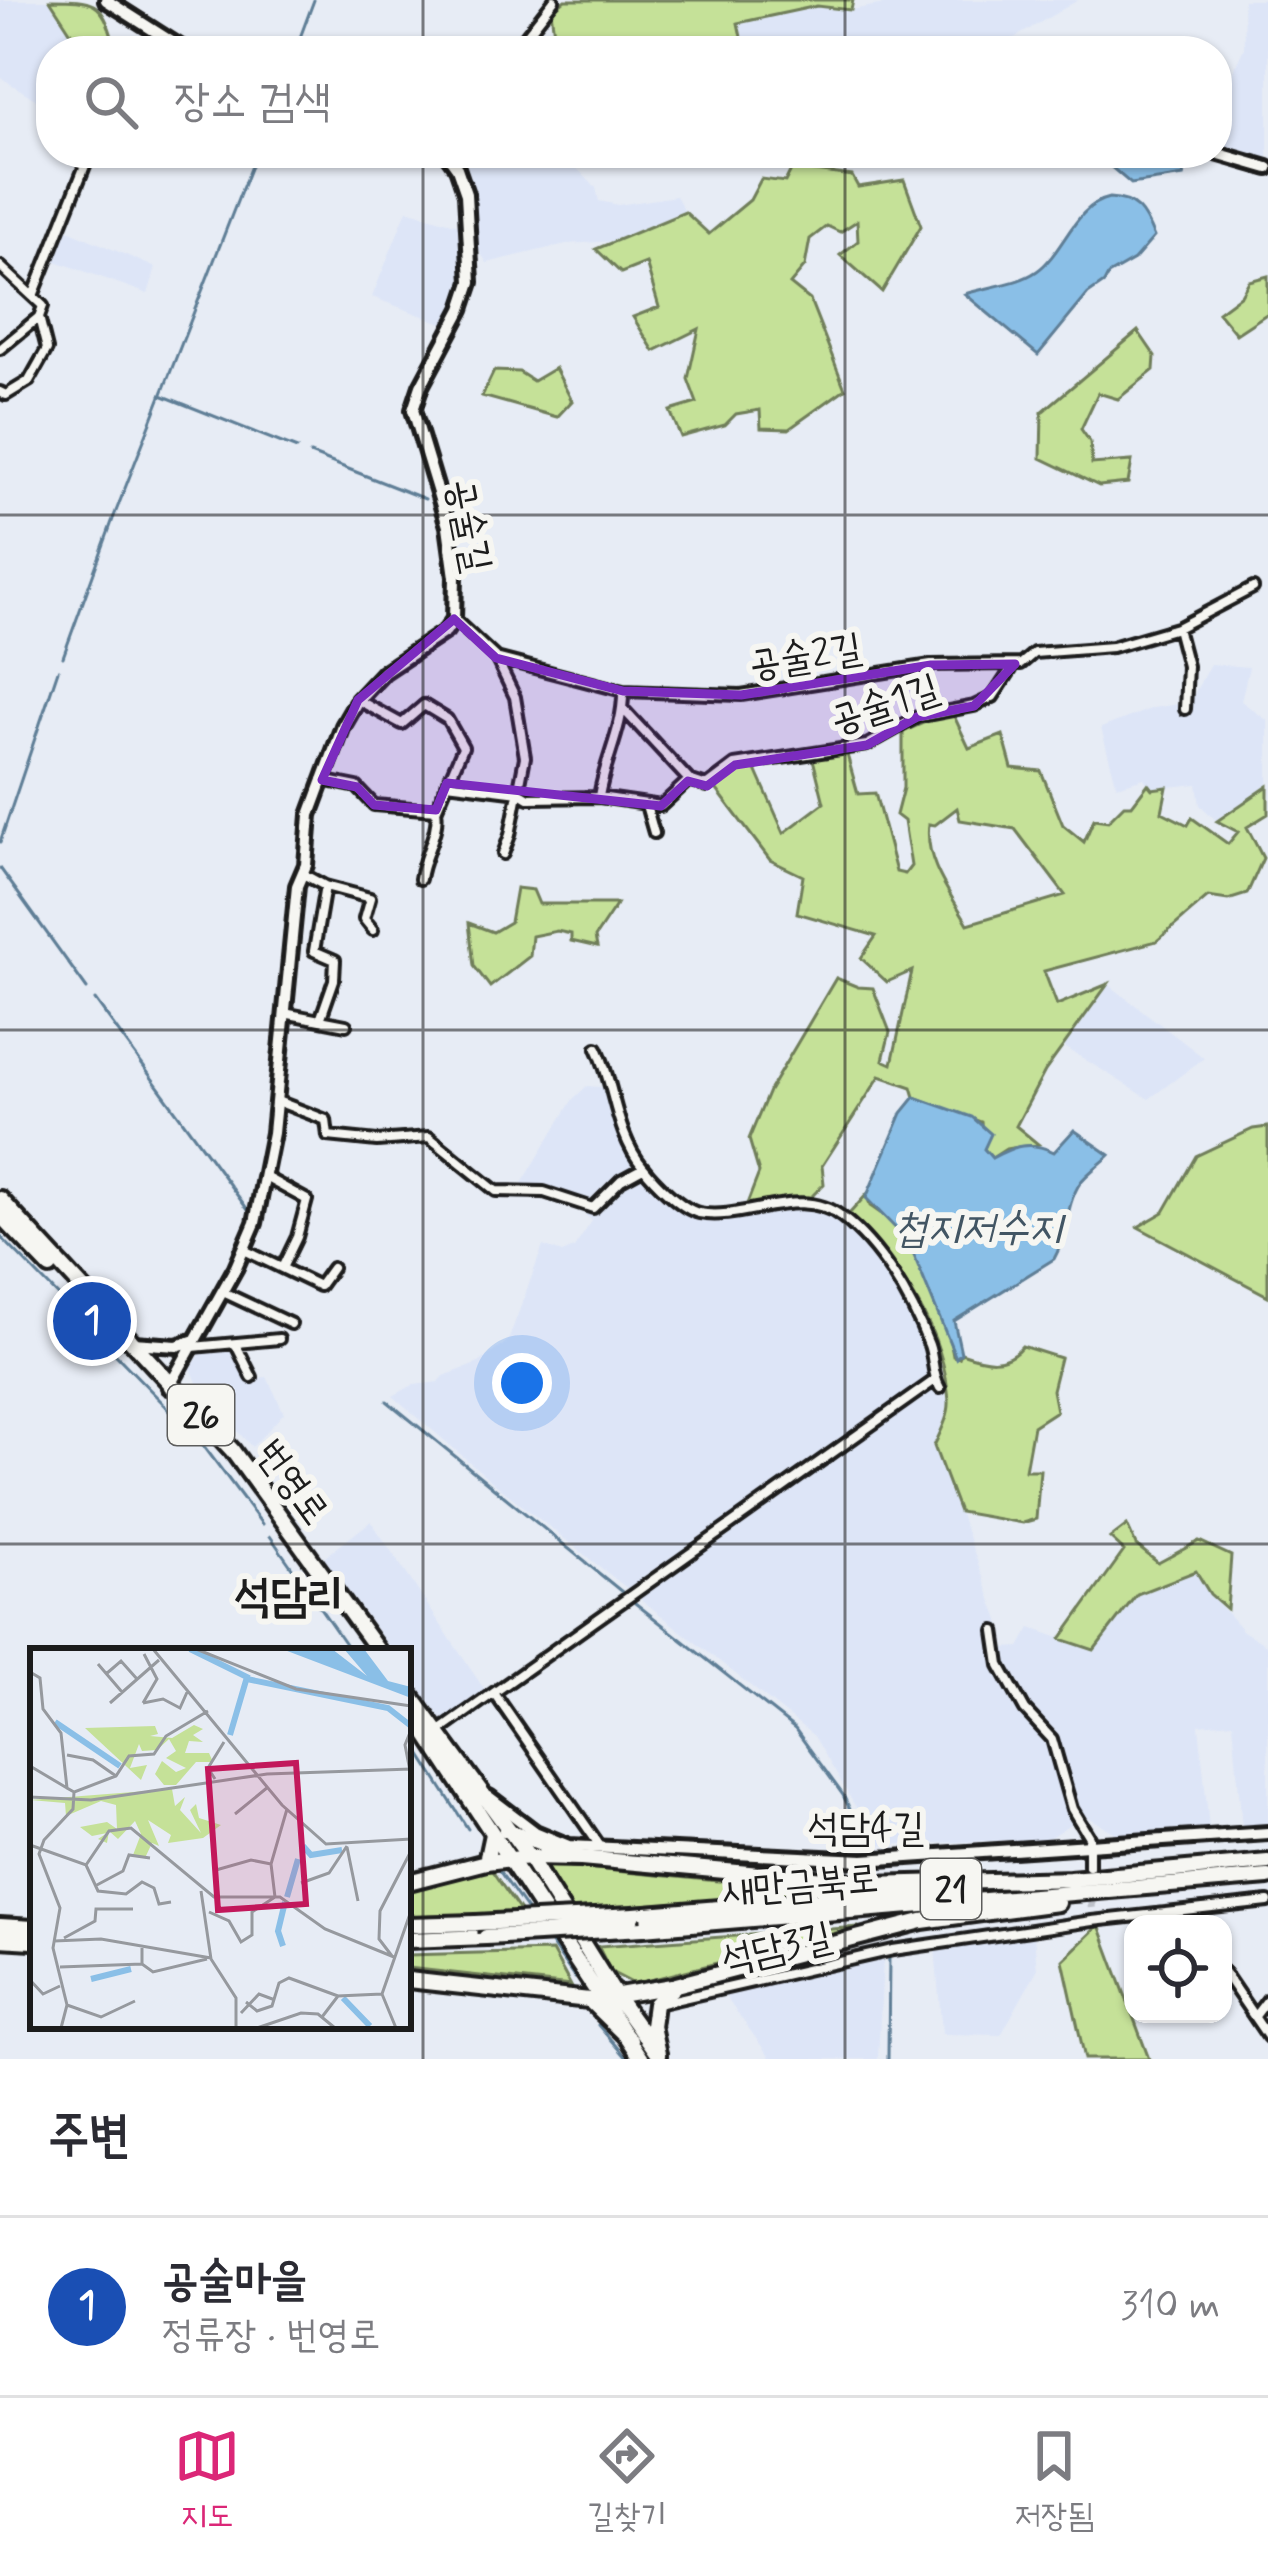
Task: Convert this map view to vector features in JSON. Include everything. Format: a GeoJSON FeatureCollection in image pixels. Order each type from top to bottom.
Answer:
{"type":"FeatureCollection","features":[{"type":"Feature","properties":{"kind":"main road","name":"번영로"},"geometry":{"type":"LineString","coordinates":[[0,1199],[170,1386]]}},
{"type":"Feature","properties":{"kind":"main road","name":"번영로"},"geometry":{"type":"LineString","coordinates":[[0,1214],[240,1461],[371,1648]]}},
{"type":"Feature","properties":{"kind":"main road"},"geometry":{"type":"LineString","coordinates":[[411,1697],[499,1832],[529,1857],[602,1997],[659,2056]]}},
{"type":"Feature","properties":{"kind":"main road"},"geometry":{"type":"LineString","coordinates":[[411,1709],[479,1792],[511,1858],[641,2059]]}},
{"type":"Feature","properties":{"kind":"main road"},"geometry":{"type":"LineString","coordinates":[[499,1832],[581,1858]]}},
{"type":"Feature","properties":{"kind":"main road"},"geometry":{"type":"LineString","coordinates":[[486,1862],[499,1832]]}},
{"type":"Feature","properties":{"kind":"main road","name":"21"},"geometry":{"type":"LineString","coordinates":[[411,1881],[486,1862],[529,1857],[870,1884],[1075,1879]]}},
{"type":"Feature","properties":{"kind":"main road","name":"새만금북로"},"geometry":{"type":"LineString","coordinates":[[639,1921],[1268,1862]]}},
{"type":"Feature","properties":{"kind":"main road","name":"새만금북로"},"geometry":{"type":"LineString","coordinates":[[411,1940],[481,1930],[1268,1876]]}},
{"type":"Feature","properties":{"kind":"main road","name":"21"},"geometry":{"type":"LineString","coordinates":[[655,2004],[676,1985],[922,1921],[1156,1886]]}},
{"type":"Feature","properties":{"kind":"main road","name":"새만금북로"},"geometry":{"type":"LineString","coordinates":[[411,1925],[481,1930]]}},
{"type":"Feature","properties":{"kind":"main road"},"geometry":{"type":"LineString","coordinates":[[0,1926],[30,1931]]}},
{"type":"Feature","properties":{"kind":"main road"},"geometry":{"type":"LineString","coordinates":[[0,1939],[30,1932]]}},
{"type":"Feature","properties":{"kind":"main road"},"geometry":{"type":"LineString","coordinates":[[411,1980],[602,1997],[676,1985]]}},
{"type":"Feature","properties":{"kind":"main road"},"geometry":{"type":"LineString","coordinates":[[655,2004],[652,2026],[659,2056]]}},
{"type":"Feature","properties":{"kind":"street"},"geometry":{"type":"LineString","coordinates":[[106,0],[162,36]]}},
{"type":"Feature","properties":{"kind":"street"},"geometry":{"type":"LineString","coordinates":[[525,36],[554,0]]}},
{"type":"Feature","properties":{"kind":"street"},"geometry":{"type":"LineString","coordinates":[[1232,158],[1268,168]]}},
{"type":"Feature","properties":{"kind":"street"},"geometry":{"type":"LineString","coordinates":[[33,296],[84,168]]}},
{"type":"Feature","properties":{"kind":"street","name":"공술길"},"geometry":{"type":"LineString","coordinates":[[170,1386],[244,1250],[265,1177],[310,815],[322,780],[358,700],[384,672],[446,631],[454,619],[455,578],[448,526],[413,410],[471,282],[466,194],[457,168]]}},
{"type":"Feature","properties":{"kind":"street"},"geometry":{"type":"LineString","coordinates":[[0,266],[43,306],[39,317],[0,349]]}},
{"type":"Feature","properties":{"kind":"street"},"geometry":{"type":"LineString","coordinates":[[0,392],[6,395],[29,381],[47,349],[39,317]]}},
{"type":"Feature","properties":{"kind":"street","name":"공술2길"},"geometry":{"type":"LineString","coordinates":[[454,619],[496,658],[622,691],[741,695],[931,665],[1021,664],[1034,653],[1149,640],[1253,588]]}},
{"type":"Feature","properties":{"kind":"street"},"geometry":{"type":"LineString","coordinates":[[1177,628],[1187,665],[1185,709]]}},
{"type":"Feature","properties":{"kind":"street"},"geometry":{"type":"LineString","coordinates":[[496,658],[522,724],[524,773],[503,854]]}},
{"type":"Feature","properties":{"kind":"street","name":"공술1길"},"geometry":{"type":"LineString","coordinates":[[646,805],[661,806],[689,780],[707,786],[735,765],[867,745],[917,717],[974,706],[993,697],[1015,664]]}},
{"type":"Feature","properties":{"kind":"street"},"geometry":{"type":"LineString","coordinates":[[598,797],[623,709],[622,691]]}},
{"type":"Feature","properties":{"kind":"street"},"geometry":{"type":"LineString","coordinates":[[358,700],[402,724],[424,705],[447,719],[463,747],[436,810],[439,826],[422,857],[420,880]]}},
{"type":"Feature","properties":{"kind":"street"},"geometry":{"type":"LineString","coordinates":[[623,709],[689,780]]}},
{"type":"Feature","properties":{"kind":"street"},"geometry":{"type":"LineString","coordinates":[[322,780],[357,788],[374,805],[436,810]]}},
{"type":"Feature","properties":{"kind":"street"},"geometry":{"type":"LineString","coordinates":[[447,783],[519,792],[529,798],[598,797],[646,805],[654,833]]}},
{"type":"Feature","properties":{"kind":"street"},"geometry":{"type":"LineString","coordinates":[[302,873],[325,886],[370,898],[364,919],[374,930]]}},
{"type":"Feature","properties":{"kind":"street"},"geometry":{"type":"LineString","coordinates":[[320,1020],[334,980],[335,960],[314,951],[325,886]]}},
{"type":"Feature","properties":{"kind":"street"},"geometry":{"type":"LineString","coordinates":[[283,1012],[346,1025]]}},
{"type":"Feature","properties":{"kind":"street"},"geometry":{"type":"LineString","coordinates":[[434,1735],[937,1384],[936,1364],[918,1316],[868,1239],[827,1208],[786,1204],[697,1213],[643,1168],[630,1147],[597,1048]]}},
{"type":"Feature","properties":{"kind":"street"},"geometry":{"type":"LineString","coordinates":[[277,1101],[326,1120],[328,1136],[377,1141],[430,1138],[496,1191],[544,1192],[593,1208],[621,1180],[643,1168]]}},
{"type":"Feature","properties":{"kind":"street"},"geometry":{"type":"LineString","coordinates":[[265,1177],[308,1200],[282,1268]]}},
{"type":"Feature","properties":{"kind":"street"},"geometry":{"type":"LineString","coordinates":[[244,1250],[319,1286],[332,1268]]}},
{"type":"Feature","properties":{"kind":"street"},"geometry":{"type":"LineString","coordinates":[[223,1292],[291,1324]]}},
{"type":"Feature","properties":{"kind":"street"},"geometry":{"type":"LineString","coordinates":[[133,1343],[236,1345],[279,1339]]}},
{"type":"Feature","properties":{"kind":"street"},"geometry":{"type":"LineString","coordinates":[[236,1345],[252,1377]]}},
{"type":"Feature","properties":{"kind":"street"},"geometry":{"type":"LineString","coordinates":[[995,1631],[1000,1664],[1025,1710],[1052,1738],[1072,1809],[1089,1837],[1089,1866]]}},
{"type":"Feature","properties":{"kind":"street"},"geometry":{"type":"LineString","coordinates":[[494,1693],[600,1847]]}},
{"type":"Feature","properties":{"kind":"street","name":"석담4길"},"geometry":{"type":"LineString","coordinates":[[479,1792],[548,1839],[569,1846],[863,1860],[1268,1833]]}},
{"type":"Feature","properties":{"kind":"street","name":"석담3길"},"geometry":{"type":"LineString","coordinates":[[655,2004],[893,1950],[1092,1916],[1268,1902]]}},
{"type":"Feature","properties":{"kind":"street"},"geometry":{"type":"LineString","coordinates":[[1184,1910],[1187,1915]]}},
{"type":"Feature","properties":{"kind":"street"},"geometry":{"type":"LineString","coordinates":[[1232,1983],[1268,2037]]}},
{"type":"Feature","properties":{"kind":"street"},"geometry":{"type":"LineString","coordinates":[[1255,2015],[1268,1999]]}},
{"type":"Feature","properties":{"kind":"highlighted area"},"geometry":{"type":"Polygon","coordinates":[[[454,619],[496,658],[623,691],[741,695],[931,665],[1015,664],[974,706],[917,717],[867,745],[735,765],[707,786],[688,781],[661,806],[447,783],[436,810],[374,805],[357,787],[322,780],[358,700],[454,619]]]}},
{"type":"Feature","properties":{"kind":"shaded area"},"geometry":{"type":"Polygon","coordinates":[[[0,0],[50,0],[73,36],[36,36],[36,100],[0,77],[0,0]]]}},
{"type":"Feature","properties":{"kind":"shaded area"},"geometry":{"type":"Polygon","coordinates":[[[907,0],[1078,0],[1018,36],[740,36],[737,23],[817,6],[851,10],[907,0]]]}},
{"type":"Feature","properties":{"kind":"shaded area"},"geometry":{"type":"Polygon","coordinates":[[[1243,0],[1268,0],[1268,165],[1232,149],[1232,74],[1244,48],[1243,0]]]}},
{"type":"Feature","properties":{"kind":"shaded area"},"geometry":{"type":"Polygon","coordinates":[[[465,168],[577,168],[596,188],[599,201],[618,205],[676,196],[685,212],[615,241],[566,244],[487,263],[478,249],[465,168]]]}},
{"type":"Feature","properties":{"kind":"shaded area"},"geometry":{"type":"Polygon","coordinates":[[[407,210],[462,226],[466,282],[447,325],[372,297],[407,210]]]}},
{"type":"Feature","properties":{"kind":"shaded area"},"geometry":{"type":"Polygon","coordinates":[[[68,230],[156,268],[148,294],[53,260],[68,230]]]}},
{"type":"Feature","properties":{"kind":"shaded area"},"geometry":{"type":"Polygon","coordinates":[[[1210,664],[1249,667],[1241,701],[1268,721],[1268,786],[1217,821],[1200,805],[1197,784],[1151,789],[1144,778],[1117,786],[1101,728],[1153,708],[1190,702],[1210,664]]]}},
{"type":"Feature","properties":{"kind":"shaded area"},"geometry":{"type":"Polygon","coordinates":[[[1108,984],[1204,1058],[1149,1099],[1063,1046],[1108,984]]]}},
{"type":"Feature","properties":{"kind":"shaded area"},"geometry":{"type":"Polygon","coordinates":[[[587,1086],[613,1088],[645,1161],[697,1211],[723,1216],[805,1209],[852,1220],[885,1251],[932,1328],[950,1406],[935,1447],[1000,1623],[1004,1648],[1020,1647],[1031,1628],[1094,1650],[1137,1594],[1197,1571],[1210,1594],[1243,1631],[1268,1646],[1268,1825],[1242,1828],[1233,1722],[1199,1725],[1209,1829],[1121,1836],[1084,1815],[1047,1839],[878,1845],[814,1736],[495,1484],[393,1396],[479,1363],[508,1341],[543,1246],[562,1253],[574,1248],[592,1221],[573,1203],[515,1195],[573,1099],[587,1086]]]}},
{"type":"Feature","properties":{"kind":"shaded area"},"geometry":{"type":"Polygon","coordinates":[[[235,1349],[247,1379],[267,1377],[284,1413],[252,1447],[201,1392],[191,1368],[202,1351],[235,1349]]]}},
{"type":"Feature","properties":{"kind":"shaded area"},"geometry":{"type":"Polygon","coordinates":[[[371,1521],[486,1692],[443,1721],[411,1678],[411,1648],[390,1648],[324,1558],[371,1521]]]}},
{"type":"Feature","properties":{"kind":"shaded area"},"geometry":{"type":"Polygon","coordinates":[[[1034,1935],[1037,1970],[1001,2035],[942,2034],[935,1947],[1034,1935]]]}},
{"type":"Feature","properties":{"kind":"shaded area"},"geometry":{"type":"Polygon","coordinates":[[[883,1959],[878,2059],[771,2059],[725,1996],[883,1959]]]}},
{"type":"Feature","properties":{"kind":"green space"},"geometry":{"type":"Polygon","coordinates":[[[50,0],[94,5],[111,36],[73,36],[50,0]]]}},
{"type":"Feature","properties":{"kind":"green space"},"geometry":{"type":"Polygon","coordinates":[[[565,0],[853,0],[851,10],[817,6],[738,23],[741,36],[554,36],[551,11],[565,0]]]}},
{"type":"Feature","properties":{"kind":"green space"},"geometry":{"type":"Polygon","coordinates":[[[792,168],[852,176],[858,187],[904,180],[921,226],[882,292],[840,255],[858,241],[857,221],[840,232],[827,226],[810,239],[805,266],[790,284],[810,300],[845,389],[789,429],[761,428],[760,410],[736,414],[725,425],[681,437],[670,411],[697,403],[688,379],[699,329],[654,351],[633,317],[659,307],[646,263],[621,273],[596,249],[685,212],[709,234],[750,200],[761,179],[785,182],[792,168]]]}},
{"type":"Feature","properties":{"kind":"green space"},"geometry":{"type":"Polygon","coordinates":[[[1268,276],[1268,313],[1236,334],[1218,312],[1241,295],[1249,281],[1268,276]]]}},
{"type":"Feature","properties":{"kind":"green space"},"geometry":{"type":"Polygon","coordinates":[[[1138,331],[1155,356],[1154,370],[1118,399],[1098,393],[1081,429],[1090,442],[1092,464],[1132,461],[1128,483],[1099,486],[1041,458],[1042,412],[1138,331]]]}},
{"type":"Feature","properties":{"kind":"green space"},"geometry":{"type":"Polygon","coordinates":[[[555,368],[572,401],[557,417],[482,396],[494,371],[519,372],[533,381],[555,368]]]}},
{"type":"Feature","properties":{"kind":"green space"},"geometry":{"type":"Polygon","coordinates":[[[954,716],[969,748],[1003,735],[1012,768],[1041,771],[1063,825],[1084,842],[1094,819],[1108,821],[1124,805],[1132,805],[1148,784],[1152,789],[1167,787],[1162,812],[1188,825],[1192,818],[1228,844],[1238,832],[1217,821],[1268,786],[1268,814],[1247,827],[1263,858],[1247,894],[1228,900],[1208,897],[1157,941],[1044,971],[1057,1005],[1108,984],[1045,1071],[1016,1126],[1038,1144],[1006,1149],[992,1158],[984,1149],[981,1122],[915,1097],[912,1087],[880,1076],[822,1166],[824,1184],[810,1198],[747,1204],[759,1173],[749,1139],[769,1091],[836,978],[873,988],[890,1032],[883,1060],[892,1064],[912,971],[887,982],[861,958],[876,936],[797,913],[803,876],[770,860],[714,786],[734,771],[754,765],[784,833],[824,803],[813,759],[846,751],[858,794],[875,793],[896,872],[905,874],[911,866],[904,821],[896,815],[903,788],[903,732],[935,718],[954,716]],[[957,808],[935,825],[929,824],[930,851],[968,924],[1065,895],[1015,829],[960,820],[957,808]]]}},
{"type":"Feature","properties":{"kind":"green space"},"geometry":{"type":"Polygon","coordinates":[[[516,888],[533,890],[539,904],[617,904],[595,937],[597,947],[571,941],[571,934],[557,931],[532,936],[530,956],[490,987],[474,966],[469,923],[493,932],[510,922],[516,888]]]}},
{"type":"Feature","properties":{"kind":"green space"},"geometry":{"type":"Polygon","coordinates":[[[1268,1127],[1268,1296],[1138,1227],[1164,1212],[1196,1156],[1253,1129],[1268,1127]]]}},
{"type":"Feature","properties":{"kind":"green space"},"geometry":{"type":"Polygon","coordinates":[[[867,1194],[870,1206],[901,1230],[916,1255],[953,1356],[959,1358],[961,1353],[1001,1360],[1022,1346],[1060,1358],[1052,1390],[1056,1411],[1033,1426],[1025,1470],[1040,1470],[1036,1519],[1022,1523],[959,1512],[934,1446],[949,1406],[939,1350],[903,1279],[852,1220],[850,1213],[867,1194]]]}},
{"type":"Feature","properties":{"kind":"green space"},"geometry":{"type":"Polygon","coordinates":[[[1127,1525],[1136,1545],[1158,1563],[1199,1541],[1231,1556],[1227,1609],[1210,1594],[1196,1571],[1137,1594],[1094,1650],[1061,1639],[1124,1551],[1110,1538],[1127,1525]]]}},
{"type":"Feature","properties":{"kind":"green space"},"geometry":{"type":"Polygon","coordinates":[[[543,1864],[841,1893],[572,1909],[543,1864]]]}},
{"type":"Feature","properties":{"kind":"green space"},"geometry":{"type":"Polygon","coordinates":[[[490,1868],[522,1914],[411,1916],[411,1887],[490,1868]]]}},
{"type":"Feature","properties":{"kind":"green space"},"geometry":{"type":"Polygon","coordinates":[[[1099,1925],[1124,1992],[1124,2023],[1136,2023],[1149,2059],[1085,2059],[1063,1960],[1099,1925]]]}},
{"type":"Feature","properties":{"kind":"green space"},"geometry":{"type":"Polygon","coordinates":[[[859,1927],[634,1984],[611,1972],[598,1946],[859,1927]]]}},
{"type":"Feature","properties":{"kind":"green space"},"geometry":{"type":"Polygon","coordinates":[[[552,1951],[571,1986],[411,1968],[411,1955],[552,1951]]]}},
{"type":"Feature","properties":{"kind":"water"},"geometry":{"type":"Polygon","coordinates":[[[1112,168],[1182,168],[1184,176],[1131,184],[1112,168]]]}},
{"type":"Feature","properties":{"kind":"water"},"geometry":{"type":"Polygon","coordinates":[[[1109,198],[1138,208],[1154,237],[1134,260],[1088,294],[1038,355],[965,294],[1037,271],[1078,219],[1109,198]]]}},
{"type":"Feature","properties":{"kind":"water","name":"첩지저수지"},"geometry":{"type":"Polygon","coordinates":[[[915,1097],[972,1117],[991,1134],[984,1149],[992,1158],[1022,1146],[1054,1152],[1074,1130],[1110,1155],[1075,1192],[1054,1259],[954,1321],[961,1353],[956,1358],[908,1241],[866,1198],[902,1113],[915,1097]]]}},
{"type":"Feature","properties":{"kind":"waterway"},"geometry":{"type":"LineString","coordinates":[[301,36],[314,0]]}},
{"type":"Feature","properties":{"kind":"waterway"},"geometry":{"type":"LineString","coordinates":[[63,657],[250,168]]}},
{"type":"Feature","properties":{"kind":"waterway"},"geometry":{"type":"LineString","coordinates":[[161,395],[297,449]]}},
{"type":"Feature","properties":{"kind":"waterway"},"geometry":{"type":"LineString","coordinates":[[310,454],[425,499]]}},
{"type":"Feature","properties":{"kind":"waterway"},"geometry":{"type":"LineString","coordinates":[[0,842],[58,670]]}},
{"type":"Feature","properties":{"kind":"waterway"},"geometry":{"type":"LineString","coordinates":[[0,868],[87,989]]}},
{"type":"Feature","properties":{"kind":"waterway"},"geometry":{"type":"LineString","coordinates":[[95,1000],[248,1210]]}},
{"type":"Feature","properties":{"kind":"waterway"},"geometry":{"type":"LineString","coordinates":[[0,1236],[200,1441],[262,1524]]}},
{"type":"Feature","properties":{"kind":"waterway"},"geometry":{"type":"LineString","coordinates":[[387,1401],[622,1592]]}},
{"type":"Feature","properties":{"kind":"waterway"},"geometry":{"type":"LineString","coordinates":[[270,1536],[348,1648]]}},
{"type":"Feature","properties":{"kind":"waterway"},"geometry":{"type":"LineString","coordinates":[[635,1603],[795,1729],[843,1795],[867,1845]]}},
{"type":"Feature","properties":{"kind":"waterway"},"geometry":{"type":"LineString","coordinates":[[411,1740],[468,1829]]}},
{"type":"Feature","properties":{"kind":"waterway"},"geometry":{"type":"LineString","coordinates":[[498,1869],[531,1916]]}},
{"type":"Feature","properties":{"kind":"waterway"},"geometry":{"type":"LineString","coordinates":[[547,1938],[575,1978]]}},
{"type":"Feature","properties":{"kind":"waterway"},"geometry":{"type":"LineString","coordinates":[[888,2059],[889,1955]]}},
{"type":"Feature","properties":{"kind":"waterway"},"geometry":{"type":"LineString","coordinates":[[598,2025],[627,2059]]}},
{"type":"Feature","properties":{"kind":"tunnel"},"geometry":{"type":"LineString","coordinates":[[1090,1888],[1092,1910]]}},
{"type":"Feature","properties":{"kind":"place","name":"공술마을"},"geometry":{"type":"Point","coordinates":[92,1321]}},
{"type":"Feature","properties":{"kind":"district","name":"석담리"},"geometry":{"type":"Point","coordinates":[289,1594]}}]}
